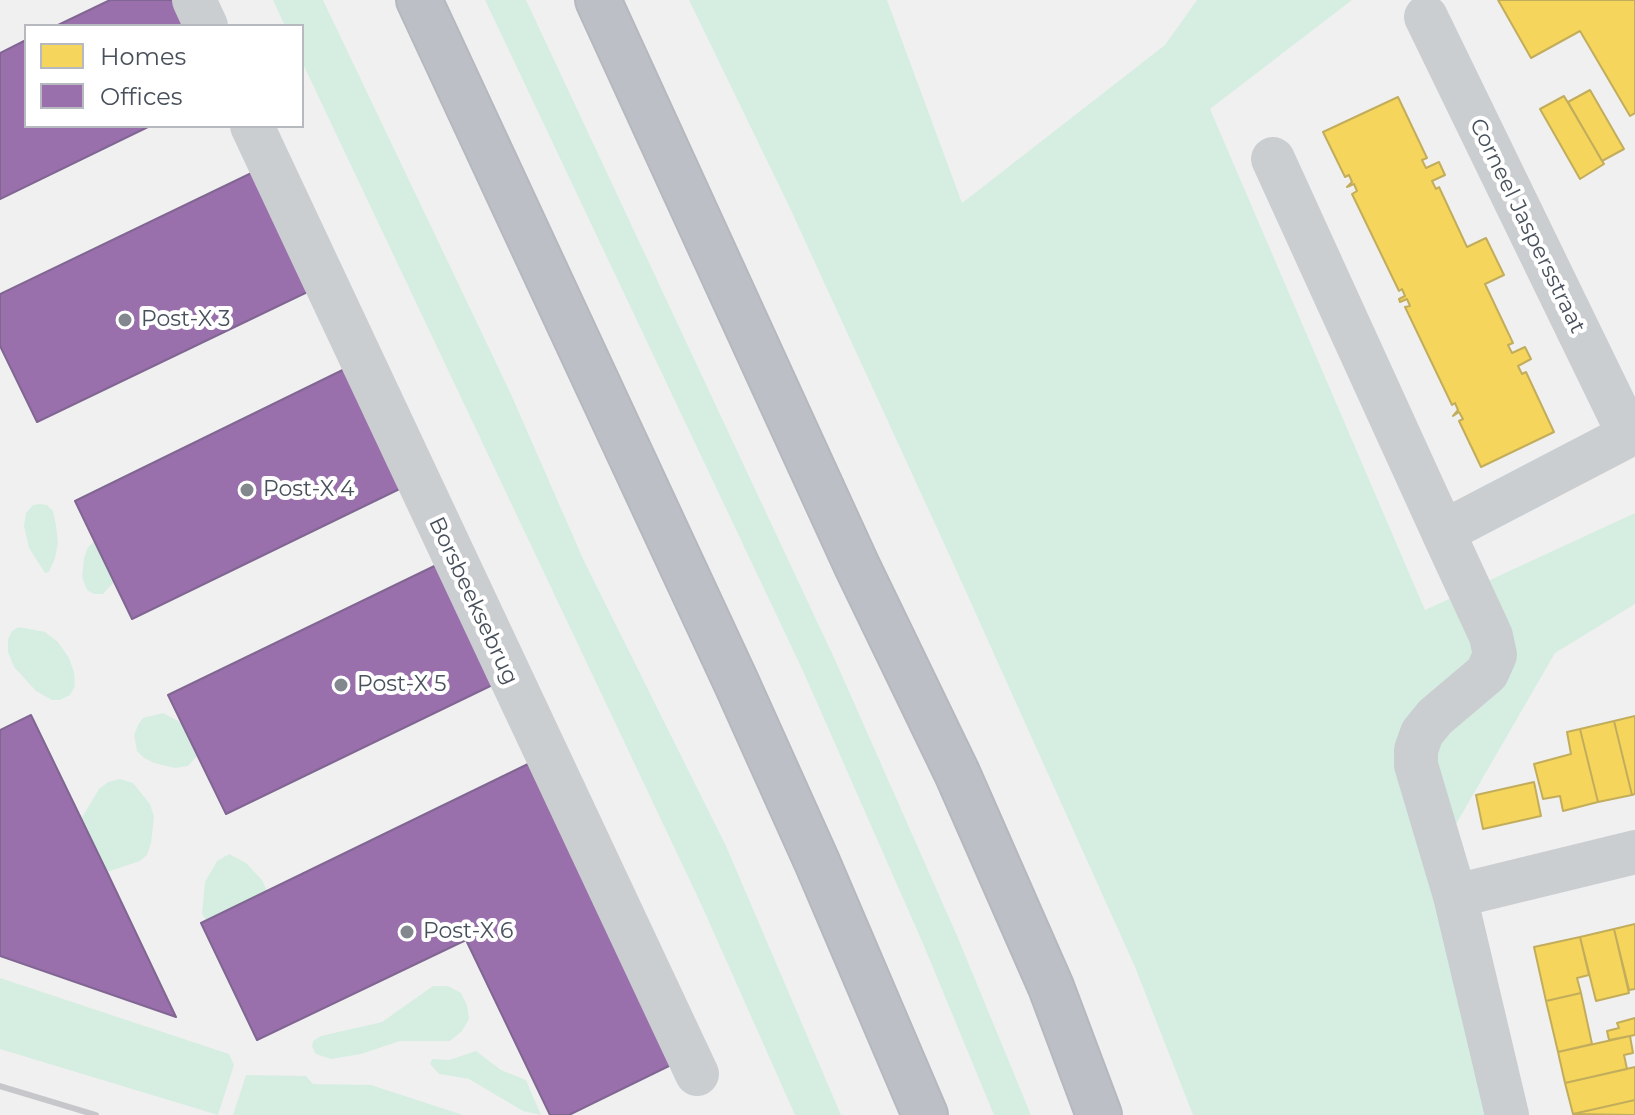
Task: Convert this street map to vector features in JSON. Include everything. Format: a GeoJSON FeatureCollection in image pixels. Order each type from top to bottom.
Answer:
{"type":"FeatureCollection","features":[{"type":"Feature","properties":{"kind":"highway"},"geometry":{"type":"LineString","coordinates":[[419,0],[743,696],[925,1115]]}},
{"type":"Feature","properties":{"kind":"highway"},"geometry":{"type":"LineString","coordinates":[[598,0],[857,566],[963,788],[1051,987],[1099,1115]]}},
{"type":"Feature","properties":{"kind":"street"},"geometry":{"type":"LineString","coordinates":[[194,0],[205,24]]}},
{"type":"Feature","properties":{"kind":"street","name":"Corneel Jaspersstraat"},"geometry":{"type":"LineString","coordinates":[[1426,17],[1632,434],[1443,532]]}},
{"type":"Feature","properties":{"kind":"street","name":"Borsbeeksebrug"},"geometry":{"type":"LineString","coordinates":[[253,128],[697,1074]]}},
{"type":"Feature","properties":{"kind":"street"},"geometry":{"type":"LineString","coordinates":[[1273,159],[1491,636],[1495,655],[1487,673],[1435,717],[1422,733],[1416,750],[1416,765],[1455,896],[1507,1115]]}},
{"type":"Feature","properties":{"kind":"street"},"geometry":{"type":"LineString","coordinates":[[1455,896],[1635,852]]}},
{"type":"Feature","properties":{"kind":"green space"},"geometry":{"type":"Polygon","coordinates":[[[273,0],[323,0],[510,392],[584,561],[726,846],[841,1115],[795,1115],[701,904],[304,66],[304,24],[284,24],[273,0]]]}},
{"type":"Feature","properties":{"kind":"green space"},"geometry":{"type":"Polygon","coordinates":[[[485,0],[526,0],[836,662],[958,938],[1031,1115],[994,1115],[924,946],[803,671],[485,0]]]}},
{"type":"Feature","properties":{"kind":"green space"},"geometry":{"type":"Polygon","coordinates":[[[689,0],[887,0],[962,203],[1165,45],[1197,0],[1352,0],[1210,109],[1425,610],[1635,513],[1635,604],[1555,653],[1433,864],[1488,1115],[1193,1115],[1135,967],[953,563],[788,204],[689,0]]]}},
{"type":"Feature","properties":{"kind":"green space"},"geometry":{"type":"Polygon","coordinates":[[[33,505],[47,505],[53,511],[58,543],[49,572],[45,573],[29,548],[24,526],[26,513],[33,505]]]}},
{"type":"Feature","properties":{"kind":"green space"},"geometry":{"type":"Polygon","coordinates":[[[95,541],[114,582],[103,594],[87,590],[82,577],[84,558],[88,547],[95,541]]]}},
{"type":"Feature","properties":{"kind":"green space"},"geometry":{"type":"Polygon","coordinates":[[[19,627],[45,632],[58,642],[74,672],[75,686],[70,695],[52,700],[36,691],[14,667],[8,652],[8,639],[12,631],[19,627]]]}},
{"type":"Feature","properties":{"kind":"green space"},"geometry":{"type":"Polygon","coordinates":[[[163,713],[182,723],[197,756],[188,766],[175,768],[154,763],[137,751],[134,735],[138,725],[143,718],[163,713]]]}},
{"type":"Feature","properties":{"kind":"green space"},"geometry":{"type":"Polygon","coordinates":[[[120,779],[133,783],[150,804],[154,817],[151,843],[147,855],[140,861],[107,872],[81,819],[99,789],[108,782],[120,779]]]}},
{"type":"Feature","properties":{"kind":"green space"},"geometry":{"type":"Polygon","coordinates":[[[229,854],[246,863],[262,880],[267,891],[206,920],[202,914],[205,882],[217,861],[229,854]]]}},
{"type":"Feature","properties":{"kind":"green space"},"geometry":{"type":"Polygon","coordinates":[[[0,978],[229,1054],[234,1065],[218,1115],[0,1049],[0,978]]]}},
{"type":"Feature","properties":{"kind":"green space"},"geometry":{"type":"Polygon","coordinates":[[[433,986],[448,986],[461,993],[467,1005],[469,1019],[462,1031],[450,1041],[400,1041],[361,1054],[331,1059],[316,1054],[312,1047],[313,1041],[321,1036],[382,1022],[433,986]]]}},
{"type":"Feature","properties":{"kind":"green space"},"geometry":{"type":"Polygon","coordinates":[[[476,1051],[501,1070],[526,1080],[541,1115],[523,1111],[469,1079],[439,1074],[430,1064],[432,1059],[449,1060],[476,1051]]]}},
{"type":"Feature","properties":{"kind":"green space"},"geometry":{"type":"Polygon","coordinates":[[[246,1075],[306,1076],[313,1084],[371,1085],[463,1115],[233,1115],[246,1075]]]}},
{"type":"Feature","properties":{"kind":"building: Homes"},"geometry":{"type":"Polygon","coordinates":[[[1498,0],[1635,0],[1635,113],[1630,116],[1580,31],[1531,58],[1498,0]]]}},
{"type":"Feature","properties":{"kind":"building: Homes"},"geometry":{"type":"Polygon","coordinates":[[[1590,90],[1624,149],[1602,161],[1568,102],[1590,90]]]}},
{"type":"Feature","properties":{"kind":"building: Homes"},"geometry":{"type":"Polygon","coordinates":[[[1564,96],[1604,164],[1580,179],[1540,109],[1564,96]]]}},
{"type":"Feature","properties":{"kind":"building: Homes"},"geometry":{"type":"Polygon","coordinates":[[[1398,97],[1427,158],[1422,160],[1426,168],[1439,162],[1445,175],[1432,181],[1436,189],[1439,187],[1467,247],[1486,238],[1504,275],[1485,284],[1513,343],[1508,345],[1512,353],[1525,347],[1531,359],[1518,366],[1522,374],[1526,372],[1554,432],[1481,467],[1459,421],[1463,419],[1459,412],[1453,416],[1458,410],[1455,403],[1452,405],[1405,307],[1410,306],[1407,299],[1400,302],[1399,299],[1405,296],[1402,289],[1399,291],[1352,194],[1357,191],[1354,184],[1347,187],[1352,182],[1349,175],[1345,177],[1323,132],[1398,97]]]}},
{"type":"Feature","properties":{"kind":"building: Homes"},"geometry":{"type":"Polygon","coordinates":[[[1635,716],[1635,794],[1632,795],[1614,721],[1635,716]]]}},
{"type":"Feature","properties":{"kind":"building: Homes"},"geometry":{"type":"Polygon","coordinates":[[[1614,721],[1632,795],[1598,802],[1580,729],[1614,721]]]}},
{"type":"Feature","properties":{"kind":"building: Homes"},"geometry":{"type":"Polygon","coordinates":[[[1580,729],[1598,802],[1563,811],[1560,796],[1543,799],[1534,764],[1571,754],[1567,732],[1580,729]]]}},
{"type":"Feature","properties":{"kind":"building: Homes"},"geometry":{"type":"Polygon","coordinates":[[[1534,782],[1541,816],[1483,829],[1476,795],[1534,782]]]}},
{"type":"Feature","properties":{"kind":"building: Homes"},"geometry":{"type":"Polygon","coordinates":[[[1635,924],[1635,989],[1629,990],[1614,929],[1635,924]]]}},
{"type":"Feature","properties":{"kind":"building: Homes"},"geometry":{"type":"Polygon","coordinates":[[[1614,929],[1629,993],[1596,1001],[1580,937],[1614,929]]]}},
{"type":"Feature","properties":{"kind":"building: Homes"},"geometry":{"type":"Polygon","coordinates":[[[1580,937],[1589,975],[1577,978],[1581,993],[1546,1001],[1534,947],[1580,937]]]}},
{"type":"Feature","properties":{"kind":"building: Homes"},"geometry":{"type":"Polygon","coordinates":[[[1581,993],[1592,1044],[1558,1052],[1546,1001],[1581,993]]]}},
{"type":"Feature","properties":{"kind":"building: Homes"},"geometry":{"type":"Polygon","coordinates":[[[1635,1018],[1635,1035],[1609,1040],[1607,1031],[1619,1028],[1617,1023],[1635,1018]]]}},
{"type":"Feature","properties":{"kind":"building: Homes"},"geometry":{"type":"Polygon","coordinates":[[[1630,1036],[1633,1053],[1624,1055],[1627,1069],[1565,1083],[1558,1052],[1630,1036]]]}},
{"type":"Feature","properties":{"kind":"building: Homes"},"geometry":{"type":"Polygon","coordinates":[[[1635,1067],[1635,1100],[1573,1114],[1565,1083],[1635,1067]]]}},
{"type":"Feature","properties":{"kind":"building: Homes"},"geometry":{"type":"Polygon","coordinates":[[[1635,1100],[1635,1115],[1573,1114],[1635,1100]]]}},
{"type":"Feature","properties":{"kind":"building: Offices"},"geometry":{"type":"Polygon","coordinates":[[[110,0],[188,0],[199,24],[60,24],[110,0]]]}},
{"type":"Feature","properties":{"kind":"building: Offices"},"geometry":{"type":"Polygon","coordinates":[[[24,41],[24,128],[146,128],[0,199],[0,53],[24,41]]]}},
{"type":"Feature","properties":{"kind":"building: Offices","name":"Post-X 3"},"geometry":{"type":"Polygon","coordinates":[[[266,166],[324,284],[37,422],[0,346],[0,294],[266,166]]]}},
{"type":"Feature","properties":{"kind":"building: Offices","name":"Post-X 4"},"geometry":{"type":"Polygon","coordinates":[[[361,361],[418,480],[132,619],[75,501],[361,361]]]}},
{"type":"Feature","properties":{"kind":"building: Offices","name":"Post-X 5"},"geometry":{"type":"Polygon","coordinates":[[[455,556],[513,675],[226,814],[168,695],[455,556]]]}},
{"type":"Feature","properties":{"kind":"building: Offices"},"geometry":{"type":"Polygon","coordinates":[[[31,715],[176,1017],[0,956],[0,730],[31,715]]]}},
{"type":"Feature","properties":{"kind":"building: Offices","name":"Post-X 6"},"geometry":{"type":"Polygon","coordinates":[[[528,764],[673,1064],[569,1115],[550,1115],[466,940],[257,1040],[201,923],[528,764]]]}},
{"type":"Feature","properties":{"kind":"railway"},"geometry":{"type":"LineString","coordinates":[[0,1086],[96,1115]]}},
{"type":"Feature","properties":{"kind":"place","name":"Post-X 3"},"geometry":{"type":"Point","coordinates":[125,320]}},
{"type":"Feature","properties":{"kind":"place","name":"Post-X 4"},"geometry":{"type":"Point","coordinates":[247,490]}},
{"type":"Feature","properties":{"kind":"place","name":"Post-X 5"},"geometry":{"type":"Point","coordinates":[341,685]}},
{"type":"Feature","properties":{"kind":"place","name":"Post-X 6"},"geometry":{"type":"Point","coordinates":[407,932]}}]}
